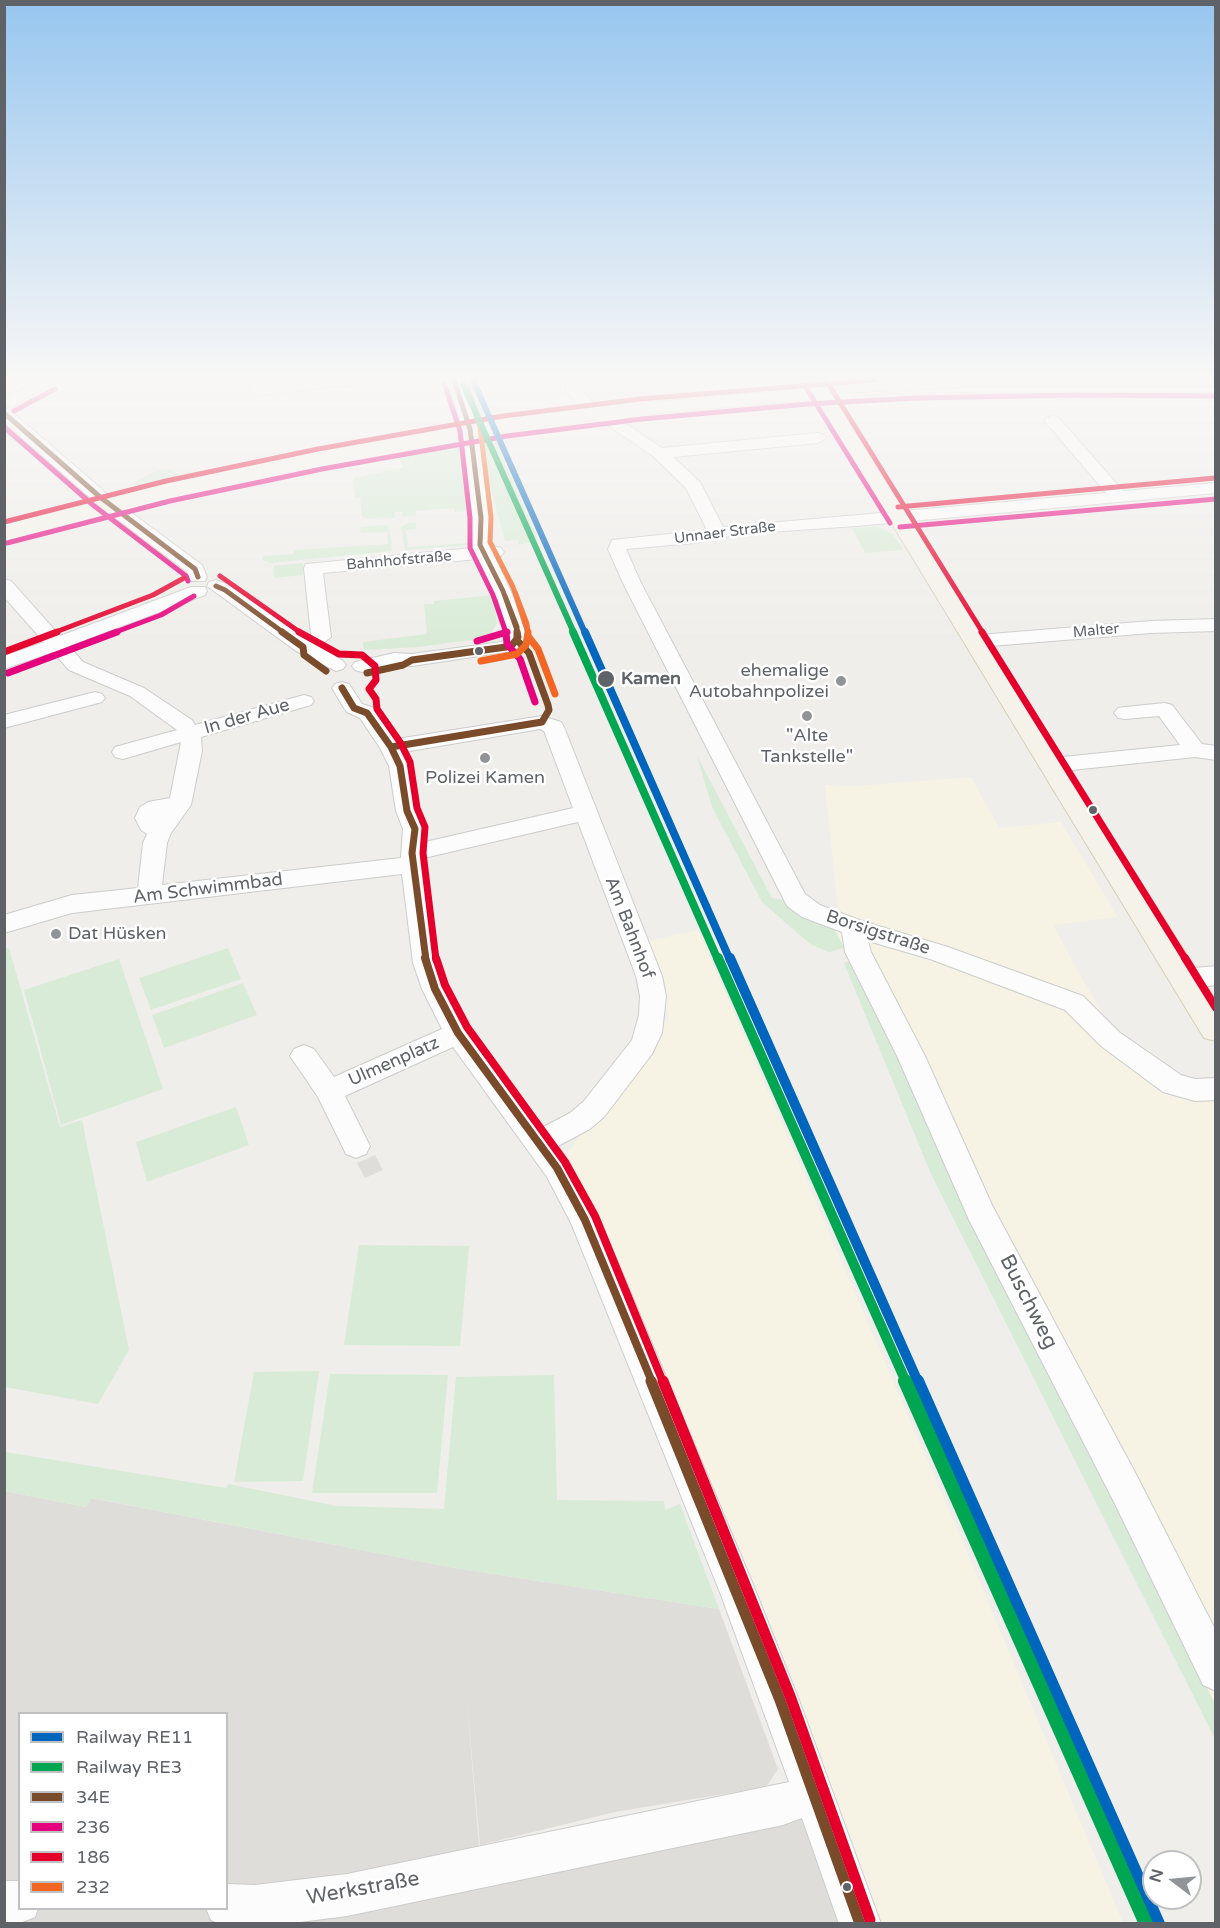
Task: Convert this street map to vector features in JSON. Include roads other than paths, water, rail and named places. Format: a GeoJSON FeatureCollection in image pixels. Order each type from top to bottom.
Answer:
{"type":"FeatureCollection","features":[{"type":"Feature","properties":{"kind":"main road"},"geometry":{"type":"LineString","coordinates":[[4,526],[103,500],[241,470]]}},
{"type":"Feature","properties":{"kind":"main road"},"geometry":{"type":"LineString","coordinates":[[4,533],[168,491],[268,470]]}},
{"type":"Feature","properties":{"kind":"main road"},"geometry":{"type":"LineString","coordinates":[[865,470],[978,641],[1215,1029]]}},
{"type":"Feature","properties":{"kind":"street"},"geometry":{"type":"LineString","coordinates":[[72,470],[100,497]]}},
{"type":"Feature","properties":{"kind":"street"},"geometry":{"type":"LineString","coordinates":[[475,470],[481,524],[479,534],[489,553],[518,627],[518,637],[513,644],[412,660],[403,665],[357,678],[325,683],[323,679],[331,668],[350,663],[357,678],[354,708],[367,713],[391,747],[400,766],[407,811],[403,838],[413,859],[426,963],[435,989],[458,1034],[540,1142],[585,1220],[739,1595],[860,1923]]}},
{"type":"Feature","properties":{"kind":"street"},"geometry":{"type":"LineString","coordinates":[[677,470],[694,486],[717,533]]}},
{"type":"Feature","properties":{"kind":"street"},"geometry":{"type":"LineString","coordinates":[[1095,470],[1118,496]]}},
{"type":"Feature","properties":{"kind":"street","name":"Unnaer Straße"},"geometry":{"type":"LineString","coordinates":[[618,544],[740,529],[1215,488]]}},
{"type":"Feature","properties":{"kind":"street"},"geometry":{"type":"LineString","coordinates":[[115,509],[195,569],[200,585]]}},
{"type":"Feature","properties":{"kind":"street","name":"Borsigstraße"},"geometry":{"type":"LineString","coordinates":[[618,544],[617,549],[632,583],[796,900],[810,911],[853,927],[939,953],[1074,1003],[1110,1039],[1173,1084],[1195,1090],[1215,1089]]}},
{"type":"Feature","properties":{"kind":"street","name":"Bahnhofstraße"},"geometry":{"type":"LineString","coordinates":[[303,647],[321,637],[313,568],[489,553]]}},
{"type":"Feature","properties":{"kind":"street","name":"In der Aue"},"geometry":{"type":"LineString","coordinates":[[4,585],[97,688],[126,687],[184,725],[189,733],[192,741],[191,751],[180,805],[160,831],[155,843],[149,896]]}},
{"type":"Feature","properties":{"kind":"street"},"geometry":{"type":"LineString","coordinates":[[4,663],[157,605],[200,585],[225,590],[303,647],[304,655],[331,668]]}},
{"type":"Feature","properties":{"kind":"street","name":"Malter"},"geometry":{"type":"LineString","coordinates":[[978,641],[1151,627],[1215,625]]}},
{"type":"Feature","properties":{"kind":"street"},"geometry":{"type":"LineString","coordinates":[[4,722],[97,688]]}},
{"type":"Feature","properties":{"kind":"street","name":"In der Aue"},"geometry":{"type":"LineString","coordinates":[[123,752],[304,701]]}},
{"type":"Feature","properties":{"kind":"street"},"geometry":{"type":"LineString","coordinates":[[1125,713],[1165,709],[1205,751]]}},
{"type":"Feature","properties":{"kind":"street","name":"Am Bahnhof"},"geometry":{"type":"LineString","coordinates":[[391,747],[542,722],[553,727],[649,976],[653,996],[652,1015],[649,1033],[642,1047],[605,1097],[580,1120],[540,1142]]}},
{"type":"Feature","properties":{"kind":"street"},"geometry":{"type":"LineString","coordinates":[[1053,765],[1205,751]]}},
{"type":"Feature","properties":{"kind":"street"},"geometry":{"type":"LineString","coordinates":[[413,859],[585,813]]}},
{"type":"Feature","properties":{"kind":"street","name":"Am Schwimmbad"},"geometry":{"type":"LineString","coordinates":[[6,917],[72,904],[149,896],[413,859]]}},
{"type":"Feature","properties":{"kind":"street","name":"Buschweg"},"geometry":{"type":"LineString","coordinates":[[853,927],[858,952],[911,1056],[980,1211],[1126,1490],[1215,1672]]}},
{"type":"Feature","properties":{"kind":"street"},"geometry":{"type":"LineString","coordinates":[[1183,979],[1215,975]]}},
{"type":"Feature","properties":{"kind":"street","name":"Ulmenplatz"},"geometry":{"type":"LineString","coordinates":[[329,1091],[458,1034]]}},
{"type":"Feature","properties":{"kind":"street","name":"Ulmenplatz"},"geometry":{"type":"LineString","coordinates":[[304,1056],[329,1091],[356,1146]]}},
{"type":"Feature","properties":{"kind":"street","name":"Werkstraße"},"geometry":{"type":"LineString","coordinates":[[228,1905],[255,1906],[347,1895],[783,1805],[813,1793]]}},
{"type":"Feature","properties":{"kind":"rail line","name":"RE3"},"geometry":{"type":"LineString","coordinates":[[501,470],[1146,1924]]}},
{"type":"Feature","properties":{"kind":"rail line","name":"RE11"},"geometry":{"type":"LineString","coordinates":[[513,470],[1158,1924]]}},
{"type":"Feature","properties":{"kind":"place","name":"Kamen"},"geometry":{"type":"Point","coordinates":[606,679]}},
{"type":"Feature","properties":{"kind":"place","name":"ehemalige Autobahnpolizei"},"geometry":{"type":"Point","coordinates":[841,681]}},
{"type":"Feature","properties":{"kind":"place","name":"\"Alte Tankstelle\""},"geometry":{"type":"Point","coordinates":[807,716]}},
{"type":"Feature","properties":{"kind":"place","name":"Polizei Kamen"},"geometry":{"type":"Point","coordinates":[485,758]}},
{"type":"Feature","properties":{"kind":"place","name":"Dat Hüsken"},"geometry":{"type":"Point","coordinates":[56,934]}}]}
